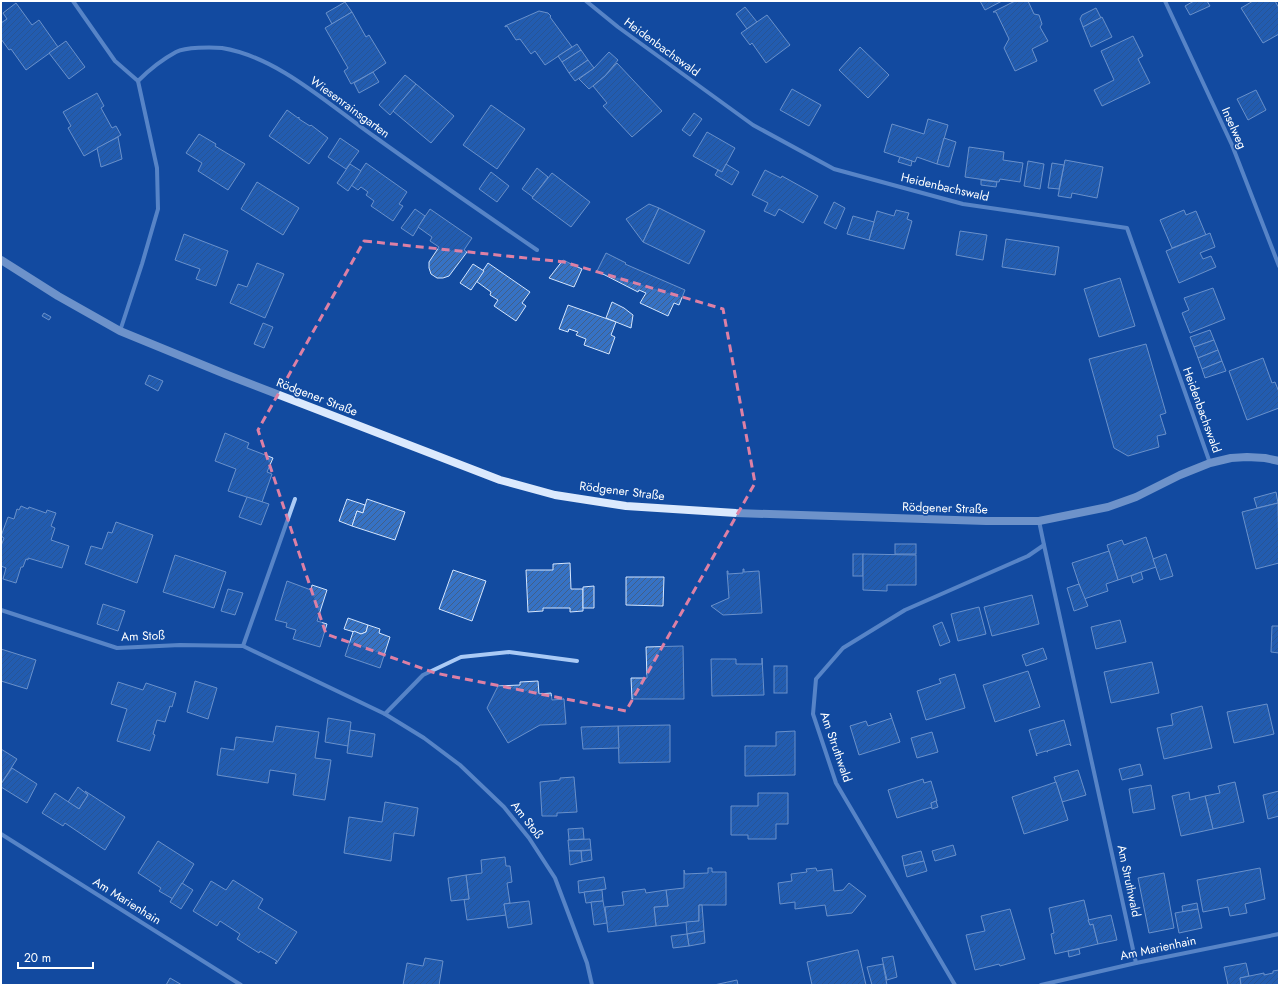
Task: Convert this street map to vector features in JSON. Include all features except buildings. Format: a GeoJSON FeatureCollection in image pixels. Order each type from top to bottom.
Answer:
{"type":"FeatureCollection","features":[{"type":"Feature","properties":{"kind":"main road","name":"Rödgener Straße"},"geometry":{"type":"LineString","coordinates":[[1,260],[58,296],[120,331],[225,374],[493,478],[555,495],[626,506],[736,513],[986,521],[1039,520],[1108,507],[1136,497],[1180,475],[1210,463],[1230,458],[1266,458],[1279,461]]}},
{"type":"Feature","properties":{"kind":"street"},"geometry":{"type":"LineString","coordinates":[[73,1],[115,61],[138,81],[156,168],[158,209],[120,331]]}},
{"type":"Feature","properties":{"kind":"street","name":"Heidenbachswald"},"geometry":{"type":"LineString","coordinates":[[586,1],[618,27],[753,125],[834,169],[963,204],[1127,228],[1210,463]]}},
{"type":"Feature","properties":{"kind":"street","name":"Inselweg"},"geometry":{"type":"LineString","coordinates":[[1165,1],[1232,145],[1279,266]]}},
{"type":"Feature","properties":{"kind":"street","name":"Wiesenrainsgarten"},"geometry":{"type":"LineString","coordinates":[[138,81],[147,72],[177,52],[198,48],[221,48],[249,55],[277,69],[300,84],[537,250]]}},
{"type":"Feature","properties":{"kind":"street"},"geometry":{"type":"LineString","coordinates":[[243,646],[295,499]]}},
{"type":"Feature","properties":{"kind":"street","name":"Am Struthwald"},"geometry":{"type":"LineString","coordinates":[[1039,520],[1136,963]]}},
{"type":"Feature","properties":{"kind":"street","name":"Am Struthwald"},"geometry":{"type":"LineString","coordinates":[[955,985],[836,783],[813,714],[816,679],[843,648],[905,610],[1028,556],[1044,545]]}},
{"type":"Feature","properties":{"kind":"street","name":"Am Stoß"},"geometry":{"type":"LineString","coordinates":[[1,610],[117,648],[180,644],[243,646],[385,714],[424,738],[460,765],[504,807],[529,838],[555,878],[587,963],[592,985]]}},
{"type":"Feature","properties":{"kind":"street"},"geometry":{"type":"LineString","coordinates":[[385,714],[423,675],[461,657],[510,652],[577,662]]}},
{"type":"Feature","properties":{"kind":"street","name":"Am Marienhain"},"geometry":{"type":"LineString","coordinates":[[1,834],[241,985]]}},
{"type":"Feature","properties":{"kind":"street","name":"Am Marienhain"},"geometry":{"type":"LineString","coordinates":[[1041,985],[1136,963],[1279,934]]}},
{"type":"Feature","properties":{"kind":"highlighted area"},"geometry":{"type":"Polygon","coordinates":[[[364,241],[564,262],[723,309],[755,483],[626,711],[435,673],[326,634],[258,430],[364,241]]]}}]}
